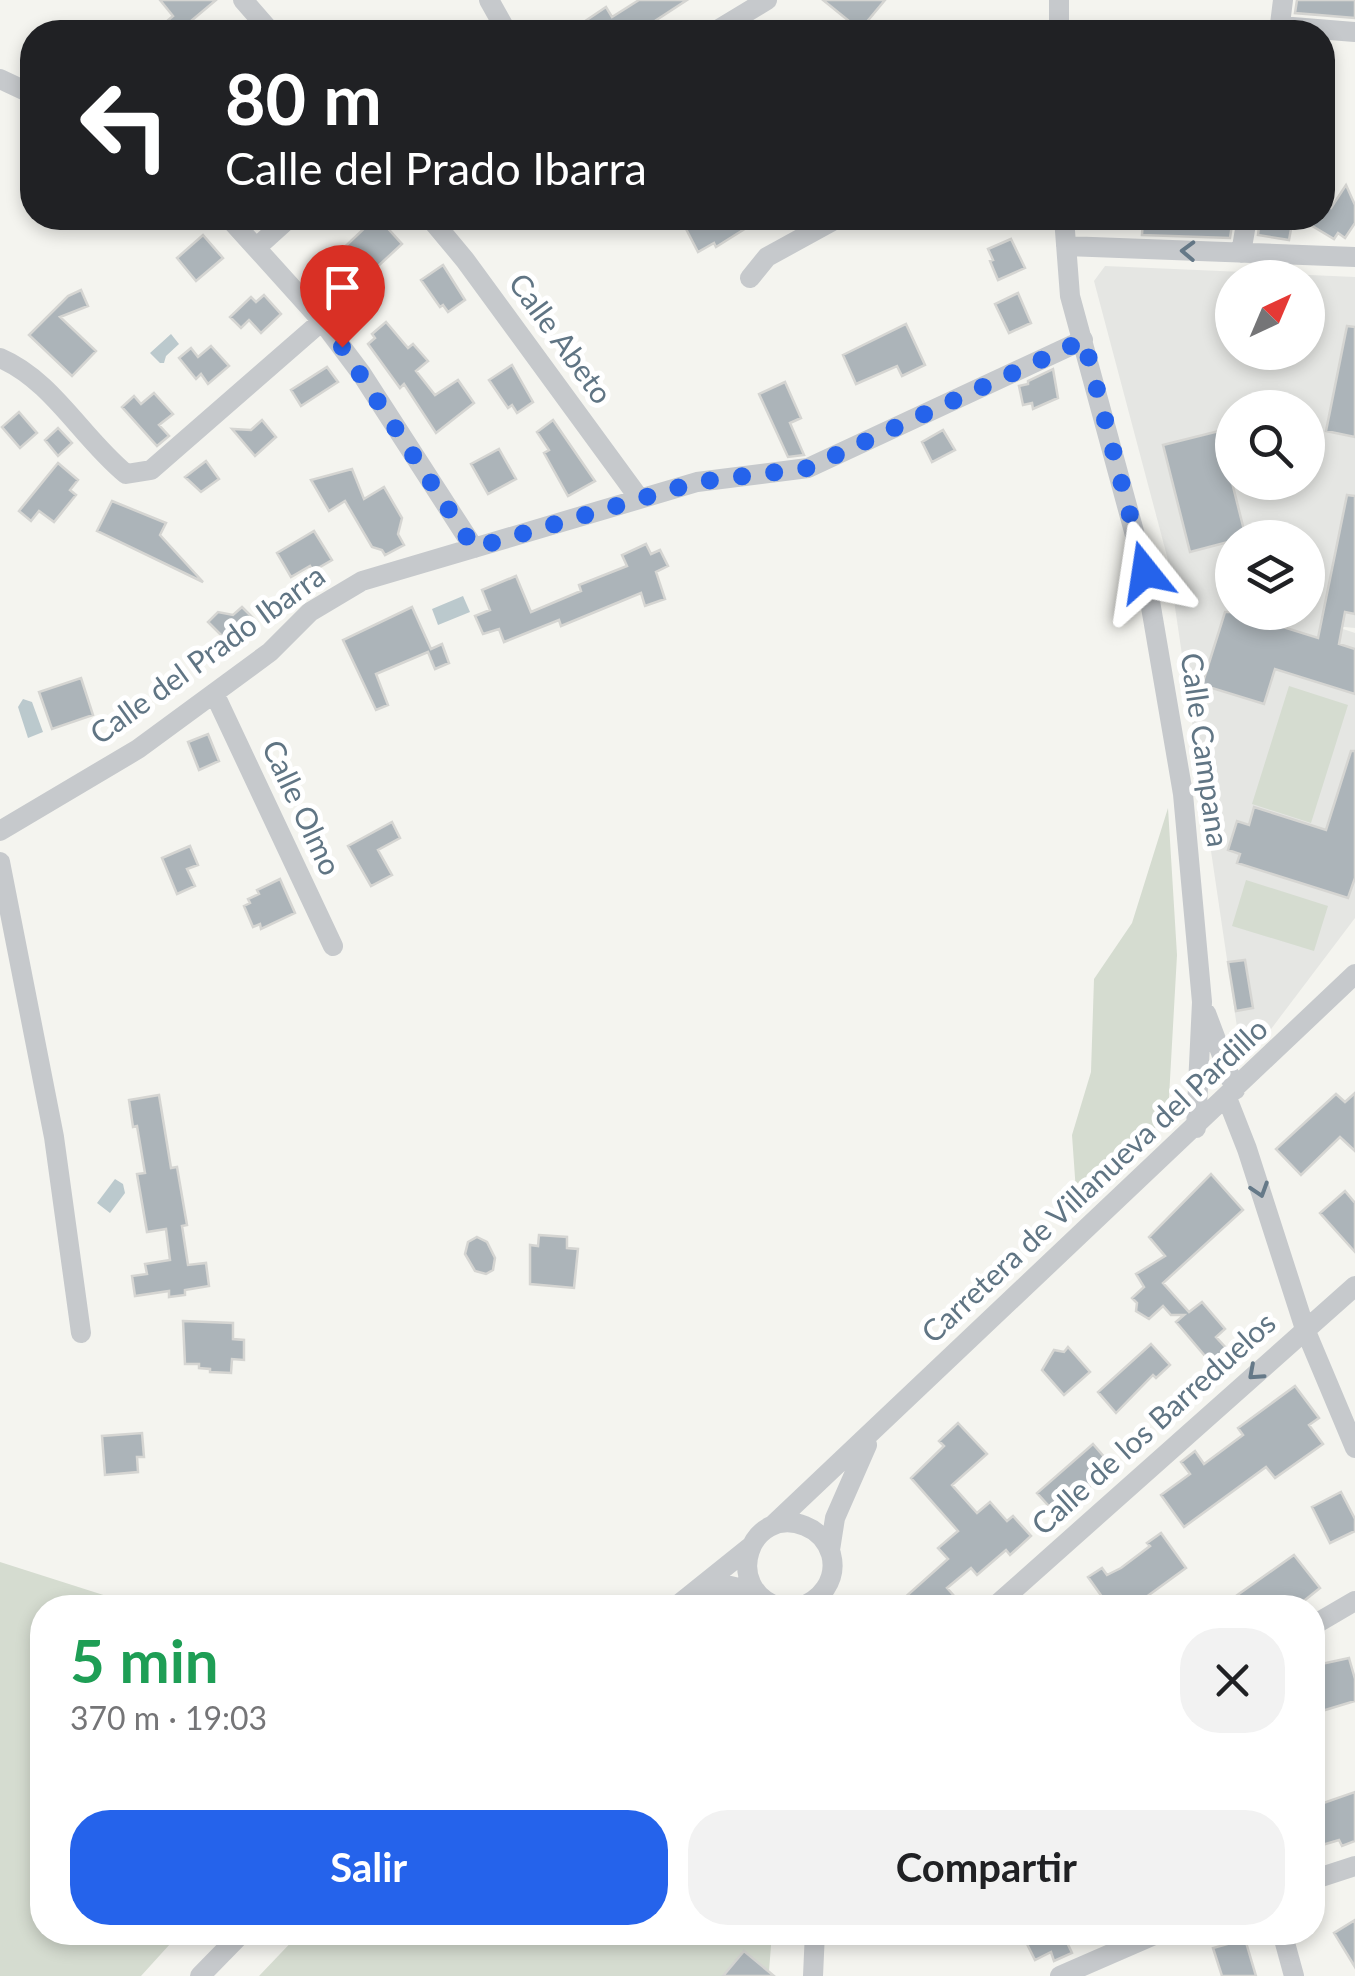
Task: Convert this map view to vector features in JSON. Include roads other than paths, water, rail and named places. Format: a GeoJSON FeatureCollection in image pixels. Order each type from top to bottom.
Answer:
{"type":"FeatureCollection","features":[{"type":"Feature","properties":{"kind":"street"},"geometry":{"type":"LineString","coordinates":[[243,0],[260,20]]}},
{"type":"Feature","properties":{"kind":"street"},"geometry":{"type":"LineString","coordinates":[[734,20],[766,0]]}},
{"type":"Feature","properties":{"kind":"street"},"geometry":{"type":"LineString","coordinates":[[241,230],[322,321],[361,374],[474,548]]}},
{"type":"Feature","properties":{"kind":"street"},"geometry":{"type":"LineString","coordinates":[[257,247],[276,230]]}},
{"type":"Feature","properties":{"kind":"street","name":"Calle Abeto"},"geometry":{"type":"LineString","coordinates":[[440,230],[640,498]]}},
{"type":"Feature","properties":{"kind":"street"},"geometry":{"type":"LineString","coordinates":[[750,278],[766,257],[816,230]]}},
{"type":"Feature","properties":{"kind":"street","name":"Calle Campana"},"geometry":{"type":"LineString","coordinates":[[1065,230],[1070,296],[1145,572],[1160,650],[1182,794],[1202,1002]]}},
{"type":"Feature","properties":{"kind":"street"},"geometry":{"type":"LineString","coordinates":[[1241,253],[1245,230]]}},
{"type":"Feature","properties":{"kind":"street"},"geometry":{"type":"LineString","coordinates":[[1066,246],[1355,258]]}},
{"type":"Feature","properties":{"kind":"street"},"geometry":{"type":"LineString","coordinates":[[0,358],[38,382],[101,454],[126,474],[151,470],[322,321]]}},
{"type":"Feature","properties":{"kind":"street","name":"Calle del Prado Ibarra"},"geometry":{"type":"LineString","coordinates":[[0,831],[138,749],[270,652],[310,612],[362,581],[697,482],[808,468],[1084,340]]}},
{"type":"Feature","properties":{"kind":"street","name":"Calle Olmo"},"geometry":{"type":"LineString","coordinates":[[215,695],[333,946]]}},
{"type":"Feature","properties":{"kind":"street"},"geometry":{"type":"LineString","coordinates":[[0,862],[54,1137],[82,1333]]}},
{"type":"Feature","properties":{"kind":"street","name":"Carretera de Villanueva del Pardillo"},"geometry":{"type":"LineString","coordinates":[[690,1595],[750,1548],[763,1531],[1196,1128],[1355,974]]}},
{"type":"Feature","properties":{"kind":"street"},"geometry":{"type":"LineString","coordinates":[[1202,1002],[1305,1329],[1355,1448]]}},
{"type":"Feature","properties":{"kind":"street"},"geometry":{"type":"LineString","coordinates":[[1196,1128],[1202,1002]]}},
{"type":"Feature","properties":{"kind":"street","name":"Calle de los Barreduelos"},"geometry":{"type":"LineString","coordinates":[[1008,1595],[1355,1286]]}},
{"type":"Feature","properties":{"kind":"street","name":"Carretera de Villanueva del Pardillo"},"geometry":{"type":"LineString","coordinates":[[830,1579],[835,1518],[852,1473],[875,1430]]}},
{"type":"Feature","properties":{"kind":"street"},"geometry":{"type":"LineString","coordinates":[[772,1526],[800,1524],[823,1538],[830,1550]]}},
{"type":"Feature","properties":{"kind":"street"},"geometry":{"type":"LineString","coordinates":[[750,1548],[747,1570],[759,1595]]}},
{"type":"Feature","properties":{"kind":"street"},"geometry":{"type":"LineString","coordinates":[[819,1595],[830,1579]]}},
{"type":"Feature","properties":{"kind":"street"},"geometry":{"type":"LineString","coordinates":[[829,1595],[830,1579]]}},
{"type":"Feature","properties":{"kind":"street"},"geometry":{"type":"LineString","coordinates":[[700,1595],[726,1585],[756,1592]]}},
{"type":"Feature","properties":{"kind":"street"},"geometry":{"type":"LineString","coordinates":[[1325,1618],[1355,1601]]}},
{"type":"Feature","properties":{"kind":"street"},"geometry":{"type":"LineString","coordinates":[[1325,1876],[1355,1866]]}},
{"type":"Feature","properties":{"kind":"street"},"geometry":{"type":"LineString","coordinates":[[200,1976],[230,1945]]}},
{"type":"Feature","properties":{"kind":"street"},"geometry":{"type":"LineString","coordinates":[[813,1976],[814,1945]]}},
{"type":"Feature","properties":{"kind":"street"},"geometry":{"type":"LineString","coordinates":[[1060,1976],[1131,1945]]}},
{"type":"Feature","properties":{"kind":"street"},"geometry":{"type":"LineString","coordinates":[[1286,1945],[1294,1976]]}}]}
